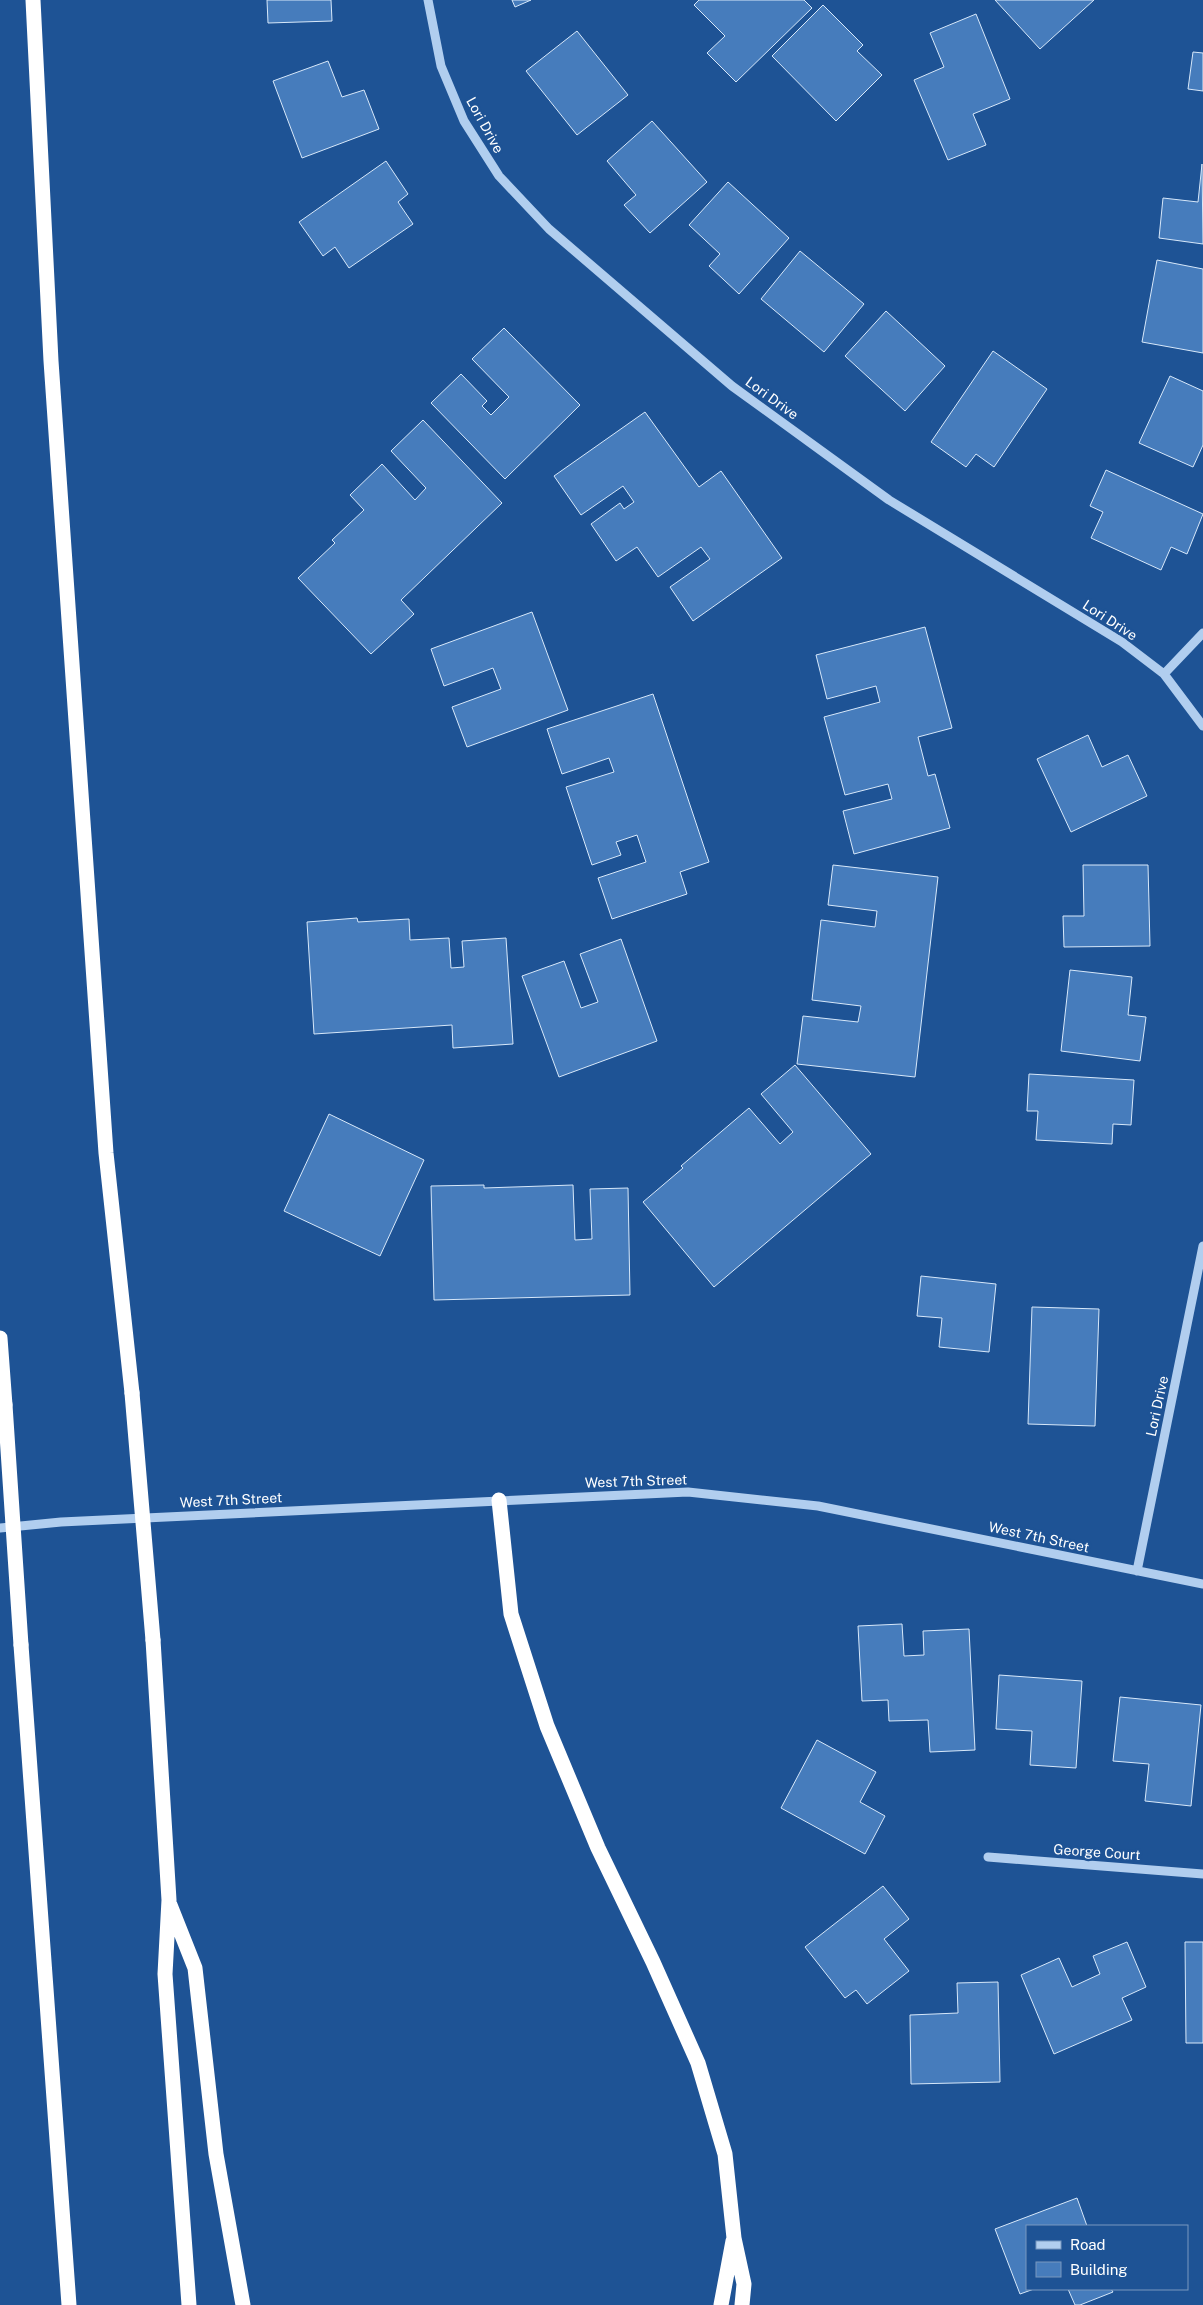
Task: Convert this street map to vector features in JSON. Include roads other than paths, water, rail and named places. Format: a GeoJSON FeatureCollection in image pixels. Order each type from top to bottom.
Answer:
{"type":"FeatureCollection","features":[{"type":"Feature","properties":{"kind":"highway"},"geometry":{"type":"LineString","coordinates":[[33,0],[51,361],[106,1152],[132,1393],[153,1640],[169,1900],[165,1974],[189,2305]]}},
{"type":"Feature","properties":{"kind":"highway"},"geometry":{"type":"LineString","coordinates":[[0,1338],[69,2305]]}},
{"type":"Feature","properties":{"kind":"highway"},"geometry":{"type":"LineString","coordinates":[[499,1500],[511,1614],[546,1726],[698,2064],[725,2154],[734,2238],[744,2284],[742,2305]]}},
{"type":"Feature","properties":{"kind":"highway"},"geometry":{"type":"LineString","coordinates":[[169,1900],[195,1968],[216,2154],[243,2305]]}},
{"type":"Feature","properties":{"kind":"highway"},"geometry":{"type":"LineString","coordinates":[[721,2305],[734,2238]]}},
{"type":"Feature","properties":{"kind":"street","name":"Lori Drive"},"geometry":{"type":"LineString","coordinates":[[428,0],[442,66],[464,121],[500,176],[549,229],[732,386],[889,500],[1122,642],[1164,674],[1203,726]]}},
{"type":"Feature","properties":{"kind":"street"},"geometry":{"type":"LineString","coordinates":[[1164,674],[1203,633]]}},
{"type":"Feature","properties":{"kind":"street","name":"Lori Drive"},"geometry":{"type":"LineString","coordinates":[[1137,1571],[1203,1246]]}},
{"type":"Feature","properties":{"kind":"street","name":"West 7th Street"},"geometry":{"type":"LineString","coordinates":[[0,1528],[61,1522],[688,1492],[818,1506],[1203,1584]]}},
{"type":"Feature","properties":{"kind":"street","name":"George Court"},"geometry":{"type":"LineString","coordinates":[[988,1857],[1203,1874]]}}]}
